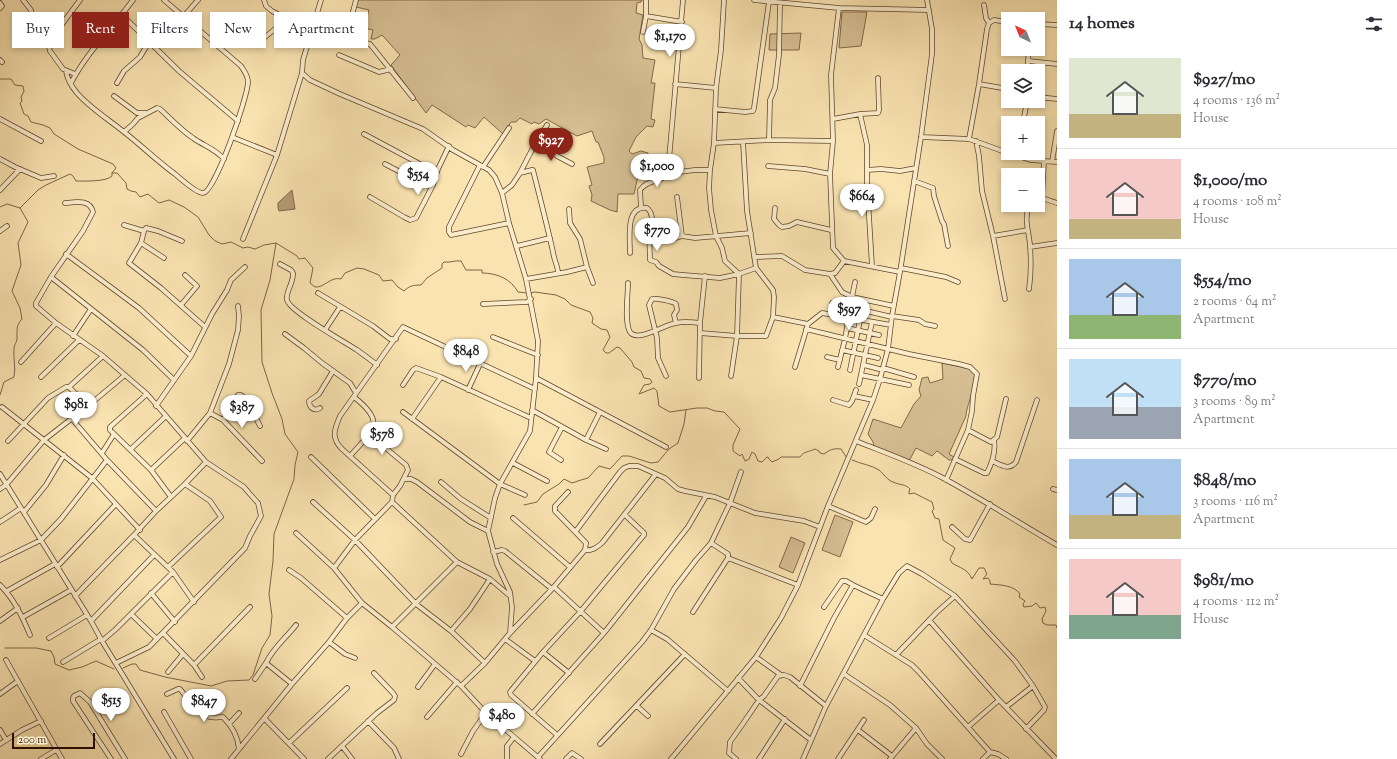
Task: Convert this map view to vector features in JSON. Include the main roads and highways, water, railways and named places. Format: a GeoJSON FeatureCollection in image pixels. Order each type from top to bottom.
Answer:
{"type":"FeatureCollection","features":[{"type":"Feature","properties":{"kind":"waterway"},"geometry":{"type":"LineString","coordinates":[[0,79],[11,79],[15,85],[23,86],[24,91],[21,97],[22,101],[20,103],[24,114],[28,116],[31,122],[50,128],[54,134],[78,149],[113,164],[116,168],[112,173],[112,176],[100,180],[76,181],[70,174],[38,190],[20,208]]}},
{"type":"Feature","properties":{"kind":"waterway"},"geometry":{"type":"LineString","coordinates":[[112,173],[117,173],[126,183],[127,189],[136,192],[140,197],[148,194],[159,203],[169,200],[184,207],[198,217],[209,235],[215,241],[222,244],[231,242],[243,248],[248,247],[255,249],[264,245],[276,243],[297,256],[299,259],[305,258],[313,268],[310,283],[315,287],[321,286],[334,279],[341,279],[345,273],[357,268],[379,275],[383,281],[392,280],[404,291],[411,286],[421,285],[427,278],[442,268],[442,264],[444,262],[461,261],[466,270],[482,270],[482,273],[493,274],[507,280],[518,292],[527,293]]}},
{"type":"Feature","properties":{"kind":"waterway"},"geometry":{"type":"LineString","coordinates":[[0,207],[7,204],[20,208],[28,222],[18,243],[21,265],[12,291],[20,308],[22,319],[18,326],[17,340],[14,347],[14,377],[4,382],[0,395]]}},
{"type":"Feature","properties":{"kind":"waterway"},"geometry":{"type":"LineString","coordinates":[[123,668],[136,664],[140,670],[165,677],[211,686],[227,681],[249,680],[253,675],[262,648],[270,635],[272,616],[269,594],[273,561],[274,534],[294,479],[298,452],[285,434],[282,419],[262,362],[261,310],[270,280],[276,243]]}},
{"type":"Feature","properties":{"kind":"waterway"},"geometry":{"type":"LineString","coordinates":[[531,293],[535,292],[556,295],[565,299],[571,305],[590,312],[593,318],[592,323],[601,329],[607,330],[610,337],[603,350],[606,353],[609,353],[617,347],[620,348],[632,362],[634,367],[641,371],[644,378],[650,379],[652,382],[644,385],[639,394],[654,388],[657,391],[659,406],[670,412],[697,408],[707,408],[724,412],[740,429],[733,445],[733,451],[740,456],[742,454],[745,461],[749,459],[752,452],[755,454],[758,461],[762,462],[768,457],[772,462],[781,457],[800,457],[815,449],[824,454],[828,451],[841,449],[847,458]]}},
{"type":"Feature","properties":{"kind":"waterway"},"geometry":{"type":"LineString","coordinates":[[524,505],[537,502],[543,494],[564,479],[572,483],[588,478],[599,466],[610,469],[622,456],[629,456],[651,463],[658,462],[669,449],[678,443],[684,424],[686,410]]}},
{"type":"Feature","properties":{"kind":"waterway"},"geometry":{"type":"LineString","coordinates":[[852,460],[876,468],[891,481],[908,487],[910,489],[909,494],[914,493],[932,502],[934,509],[932,511],[935,518],[939,519],[943,540],[955,548],[950,559],[952,563],[966,571],[972,579],[979,568],[984,568],[987,574],[983,579],[988,578],[990,584],[1006,586],[1017,591],[1020,594],[1019,597],[1025,601],[1023,604],[1024,607],[1032,606],[1036,603],[1040,608],[1045,607],[1046,611],[1042,619],[1043,623],[1047,625],[1056,625],[1057,628]]}},
{"type":"Feature","properties":{"kind":"waterway"},"geometry":{"type":"LineString","coordinates":[[5,648],[36,648],[51,651],[55,664],[69,670],[82,667],[96,661],[114,669]]}}]}
